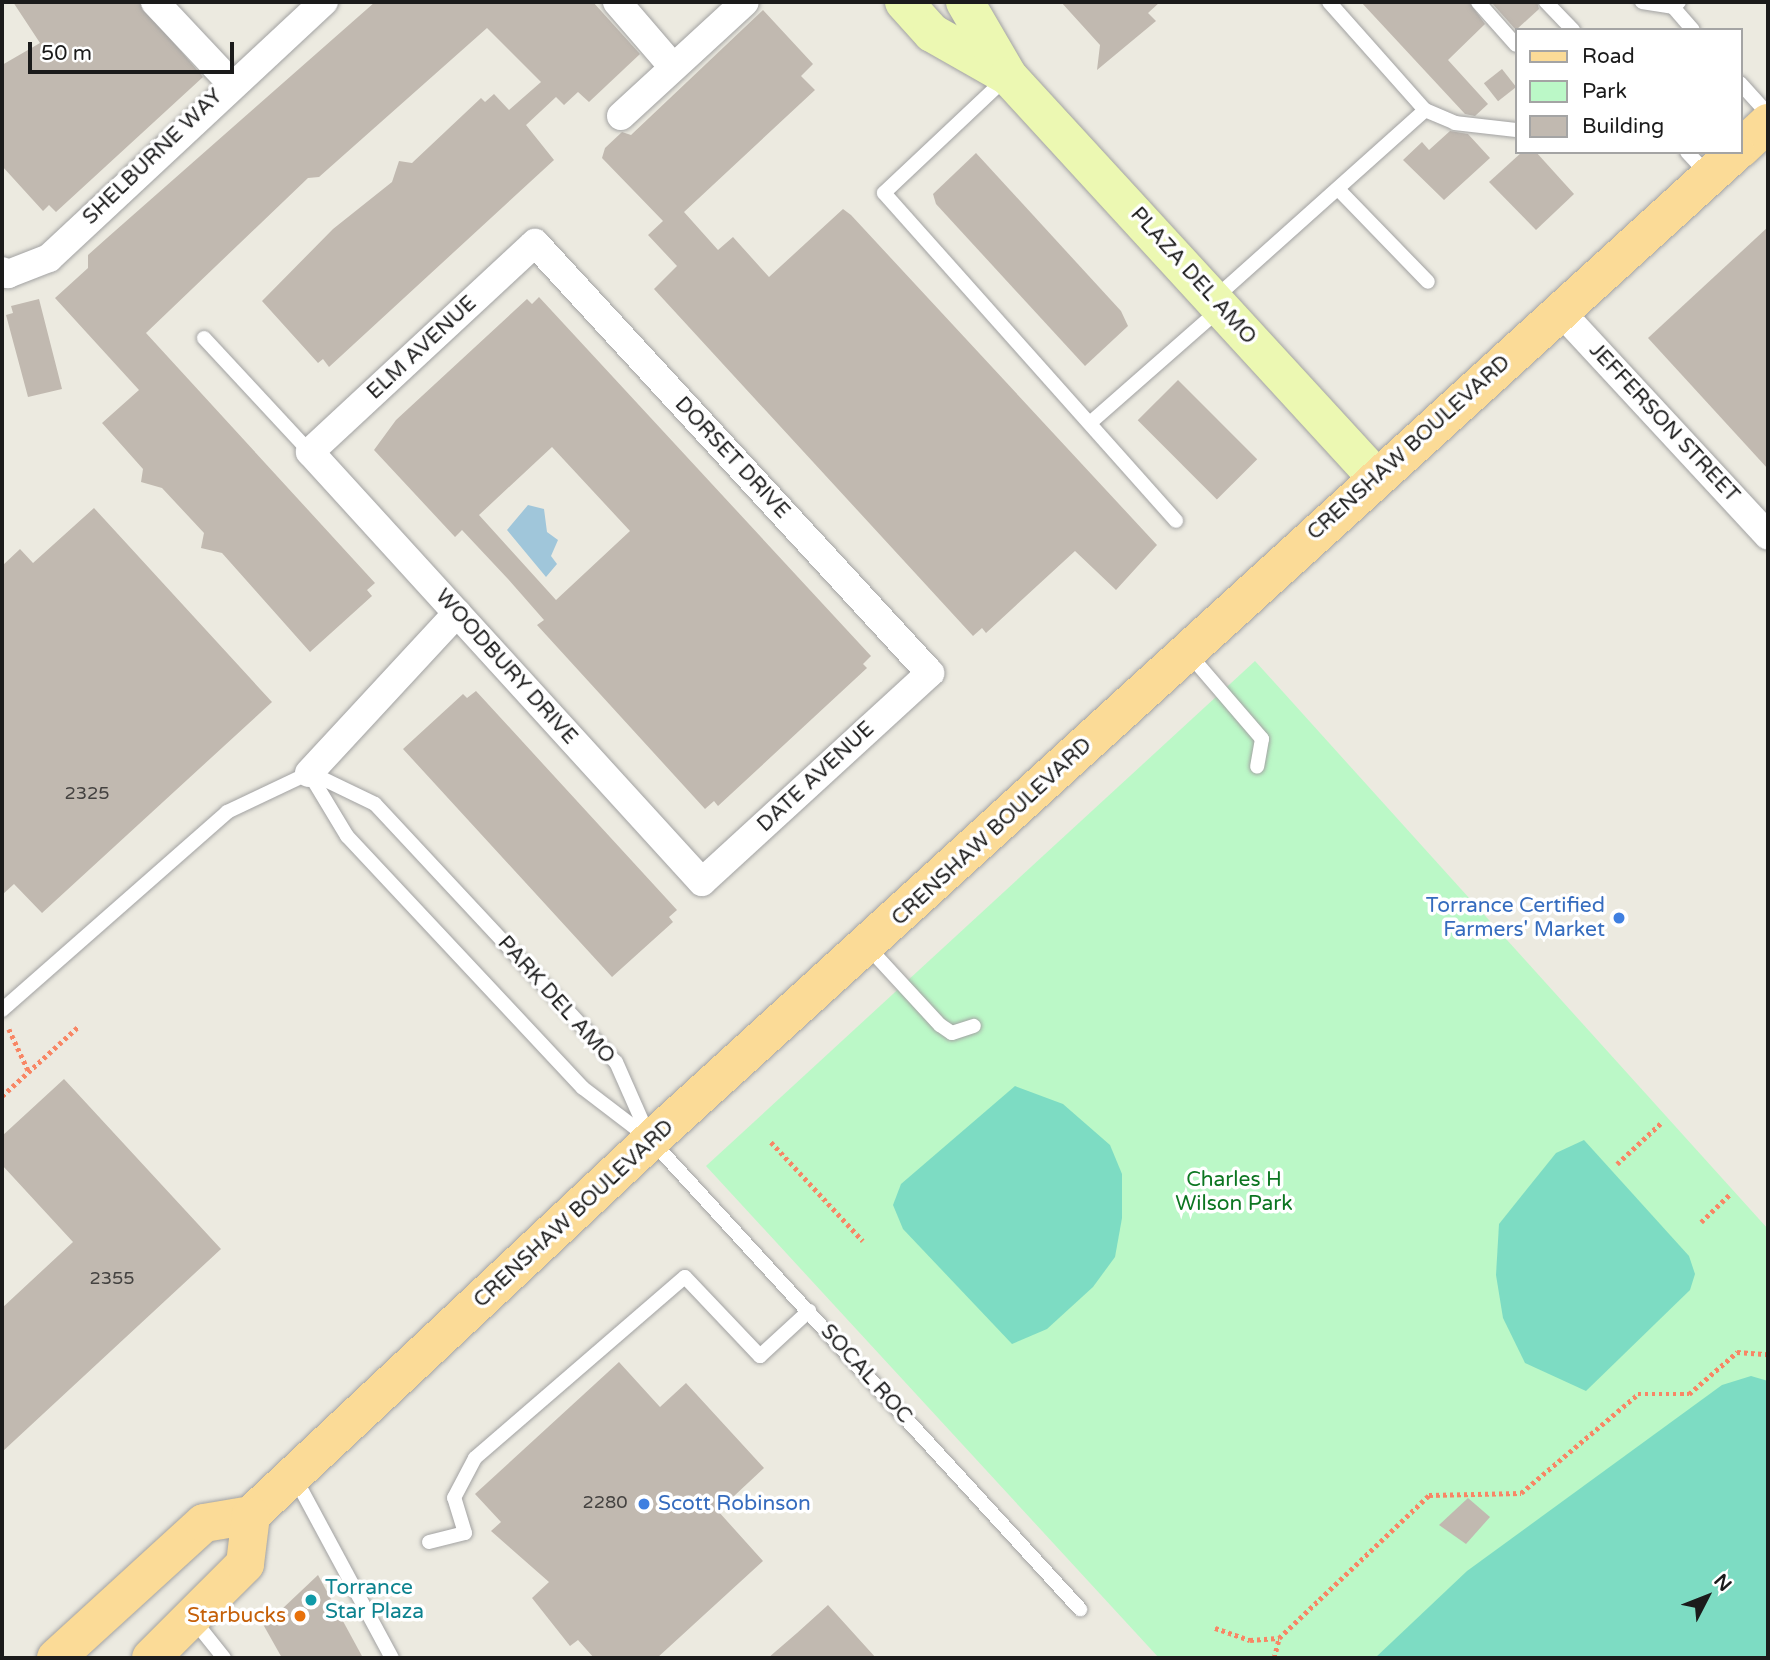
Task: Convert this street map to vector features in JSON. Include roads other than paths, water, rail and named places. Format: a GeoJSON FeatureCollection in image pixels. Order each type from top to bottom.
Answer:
{"type":"FeatureCollection","features":[{"type":"Feature","properties":{"kind":"main road","name":"PLAZA DEL AMO"},"geometry":{"type":"LineString","coordinates":[[904,2],[932,33],[1008,76]]}},
{"type":"Feature","properties":{"kind":"main road","name":"PLAZA DEL AMO"},"geometry":{"type":"LineString","coordinates":[[965,2],[1008,76],[1376,477]]}},
{"type":"Feature","properties":{"kind":"main road"},"geometry":{"type":"LineString","coordinates":[[1742,147],[1768,123]]}},
{"type":"Feature","properties":{"kind":"main road","name":"CRENSHAW BOULEVARD"},"geometry":{"type":"LineString","coordinates":[[251,1515],[651,1140],[868,947],[1376,477],[1560,311],[1711,160]]}},
{"type":"Feature","properties":{"kind":"main road"},"geometry":{"type":"LineString","coordinates":[[56,1658],[204,1523],[251,1515],[245,1564],[151,1658]]}},
{"type":"Feature","properties":{"kind":"street"},"geometry":{"type":"LineString","coordinates":[[155,2],[231,83]]}},
{"type":"Feature","properties":{"kind":"street","name":"SHELBURNE WAY"},"geometry":{"type":"LineString","coordinates":[[5,273],[49,258],[231,83],[324,2]]}},
{"type":"Feature","properties":{"kind":"street"},"geometry":{"type":"LineString","coordinates":[[617,2],[673,66]]}},
{"type":"Feature","properties":{"kind":"street"},"geometry":{"type":"LineString","coordinates":[[621,116],[746,2]]}},
{"type":"Feature","properties":{"kind":"street","name":"ELM AVENUE"},"geometry":{"type":"LineString","coordinates":[[310,452],[535,243]]}},
{"type":"Feature","properties":{"kind":"street","name":"DORSET DRIVE"},"geometry":{"type":"LineString","coordinates":[[535,243],[930,673]]}},
{"type":"Feature","properties":{"kind":"street","name":"JEFFERSON STREET"},"geometry":{"type":"LineString","coordinates":[[1560,311],[1768,536]]}},
{"type":"Feature","properties":{"kind":"street","name":"WOODBURY DRIVE"},"geometry":{"type":"LineString","coordinates":[[310,452],[702,882]]}},
{"type":"Feature","properties":{"kind":"street"},"geometry":{"type":"LineString","coordinates":[[309,773],[457,613]]}},
{"type":"Feature","properties":{"kind":"street","name":"DATE AVENUE"},"geometry":{"type":"LineString","coordinates":[[702,882],[930,673]]}},
{"type":"Feature","properties":{"kind":"lane"},"geometry":{"type":"LineString","coordinates":[[1329,2],[1425,110],[1455,123],[1514,130]]}},
{"type":"Feature","properties":{"kind":"lane"},"geometry":{"type":"LineString","coordinates":[[1478,2],[1514,43]]}},
{"type":"Feature","properties":{"kind":"lane"},"geometry":{"type":"LineString","coordinates":[[1546,2],[1571,28]]}},
{"type":"Feature","properties":{"kind":"lane"},"geometry":{"type":"LineString","coordinates":[[1642,2],[1676,5],[1692,28]]}},
{"type":"Feature","properties":{"kind":"lane"},"geometry":{"type":"LineString","coordinates":[[1008,76],[884,193],[1176,521]]}},
{"type":"Feature","properties":{"kind":"lane"},"geometry":{"type":"LineString","coordinates":[[1742,85],[1768,114]]}},
{"type":"Feature","properties":{"kind":"lane"},"geometry":{"type":"LineString","coordinates":[[1090,423],[1425,110]]}},
{"type":"Feature","properties":{"kind":"lane"},"geometry":{"type":"LineString","coordinates":[[1338,189],[1429,282]]}},
{"type":"Feature","properties":{"kind":"lane"},"geometry":{"type":"LineString","coordinates":[[204,338],[310,452]]}},
{"type":"Feature","properties":{"kind":"lane"},"geometry":{"type":"LineString","coordinates":[[1187,651],[1262,738],[1257,767]]}},
{"type":"Feature","properties":{"kind":"lane"},"geometry":{"type":"LineString","coordinates":[[4,1017],[227,812],[309,773]]}},
{"type":"Feature","properties":{"kind":"lane","name":"PARK DEL AMO"},"geometry":{"type":"LineString","coordinates":[[309,773],[375,804],[616,1062],[651,1140]]}},
{"type":"Feature","properties":{"kind":"lane","name":"PARK DEL AMO"},"geometry":{"type":"LineString","coordinates":[[309,773],[347,836],[385,877],[583,1088],[651,1140]]}},
{"type":"Feature","properties":{"kind":"lane"},"geometry":{"type":"LineString","coordinates":[[868,947],[940,1025],[952,1033],[974,1026]]}},
{"type":"Feature","properties":{"kind":"lane","name":"SOCAL ROC"},"geometry":{"type":"LineString","coordinates":[[651,1140],[1080,1608]]}},
{"type":"Feature","properties":{"kind":"lane"},"geometry":{"type":"LineString","coordinates":[[429,1542],[465,1533],[454,1498],[475,1458],[685,1277],[760,1356],[809,1311]]}},
{"type":"Feature","properties":{"kind":"lane"},"geometry":{"type":"LineString","coordinates":[[293,1475],[393,1658]]}},
{"type":"Feature","properties":{"kind":"lane"},"geometry":{"type":"LineString","coordinates":[[192,1618],[224,1658]]}},
{"type":"Feature","properties":{"kind":"water"},"geometry":{"type":"Polygon","coordinates":[[[528,505],[544,509],[547,532],[558,540],[551,556],[557,564],[546,577],[507,530],[528,505]]]}},
{"type":"Feature","properties":{"kind":"place","name":"Torrance Certified Farmers' Market"},"geometry":{"type":"Point","coordinates":[1619,918]}},
{"type":"Feature","properties":{"kind":"place","name":"Scott Robinson"},"geometry":{"type":"Point","coordinates":[644,1504]}},
{"type":"Feature","properties":{"kind":"place","name":"Torrance Star Plaza"},"geometry":{"type":"Point","coordinates":[311,1600]}},
{"type":"Feature","properties":{"kind":"place","name":"Starbucks"},"geometry":{"type":"Point","coordinates":[300,1616]}},
{"type":"Feature","properties":{"kind":"park label","name":"Charles H Wilson Park"},"geometry":{"type":"Point","coordinates":[1234,1192]}}]}
